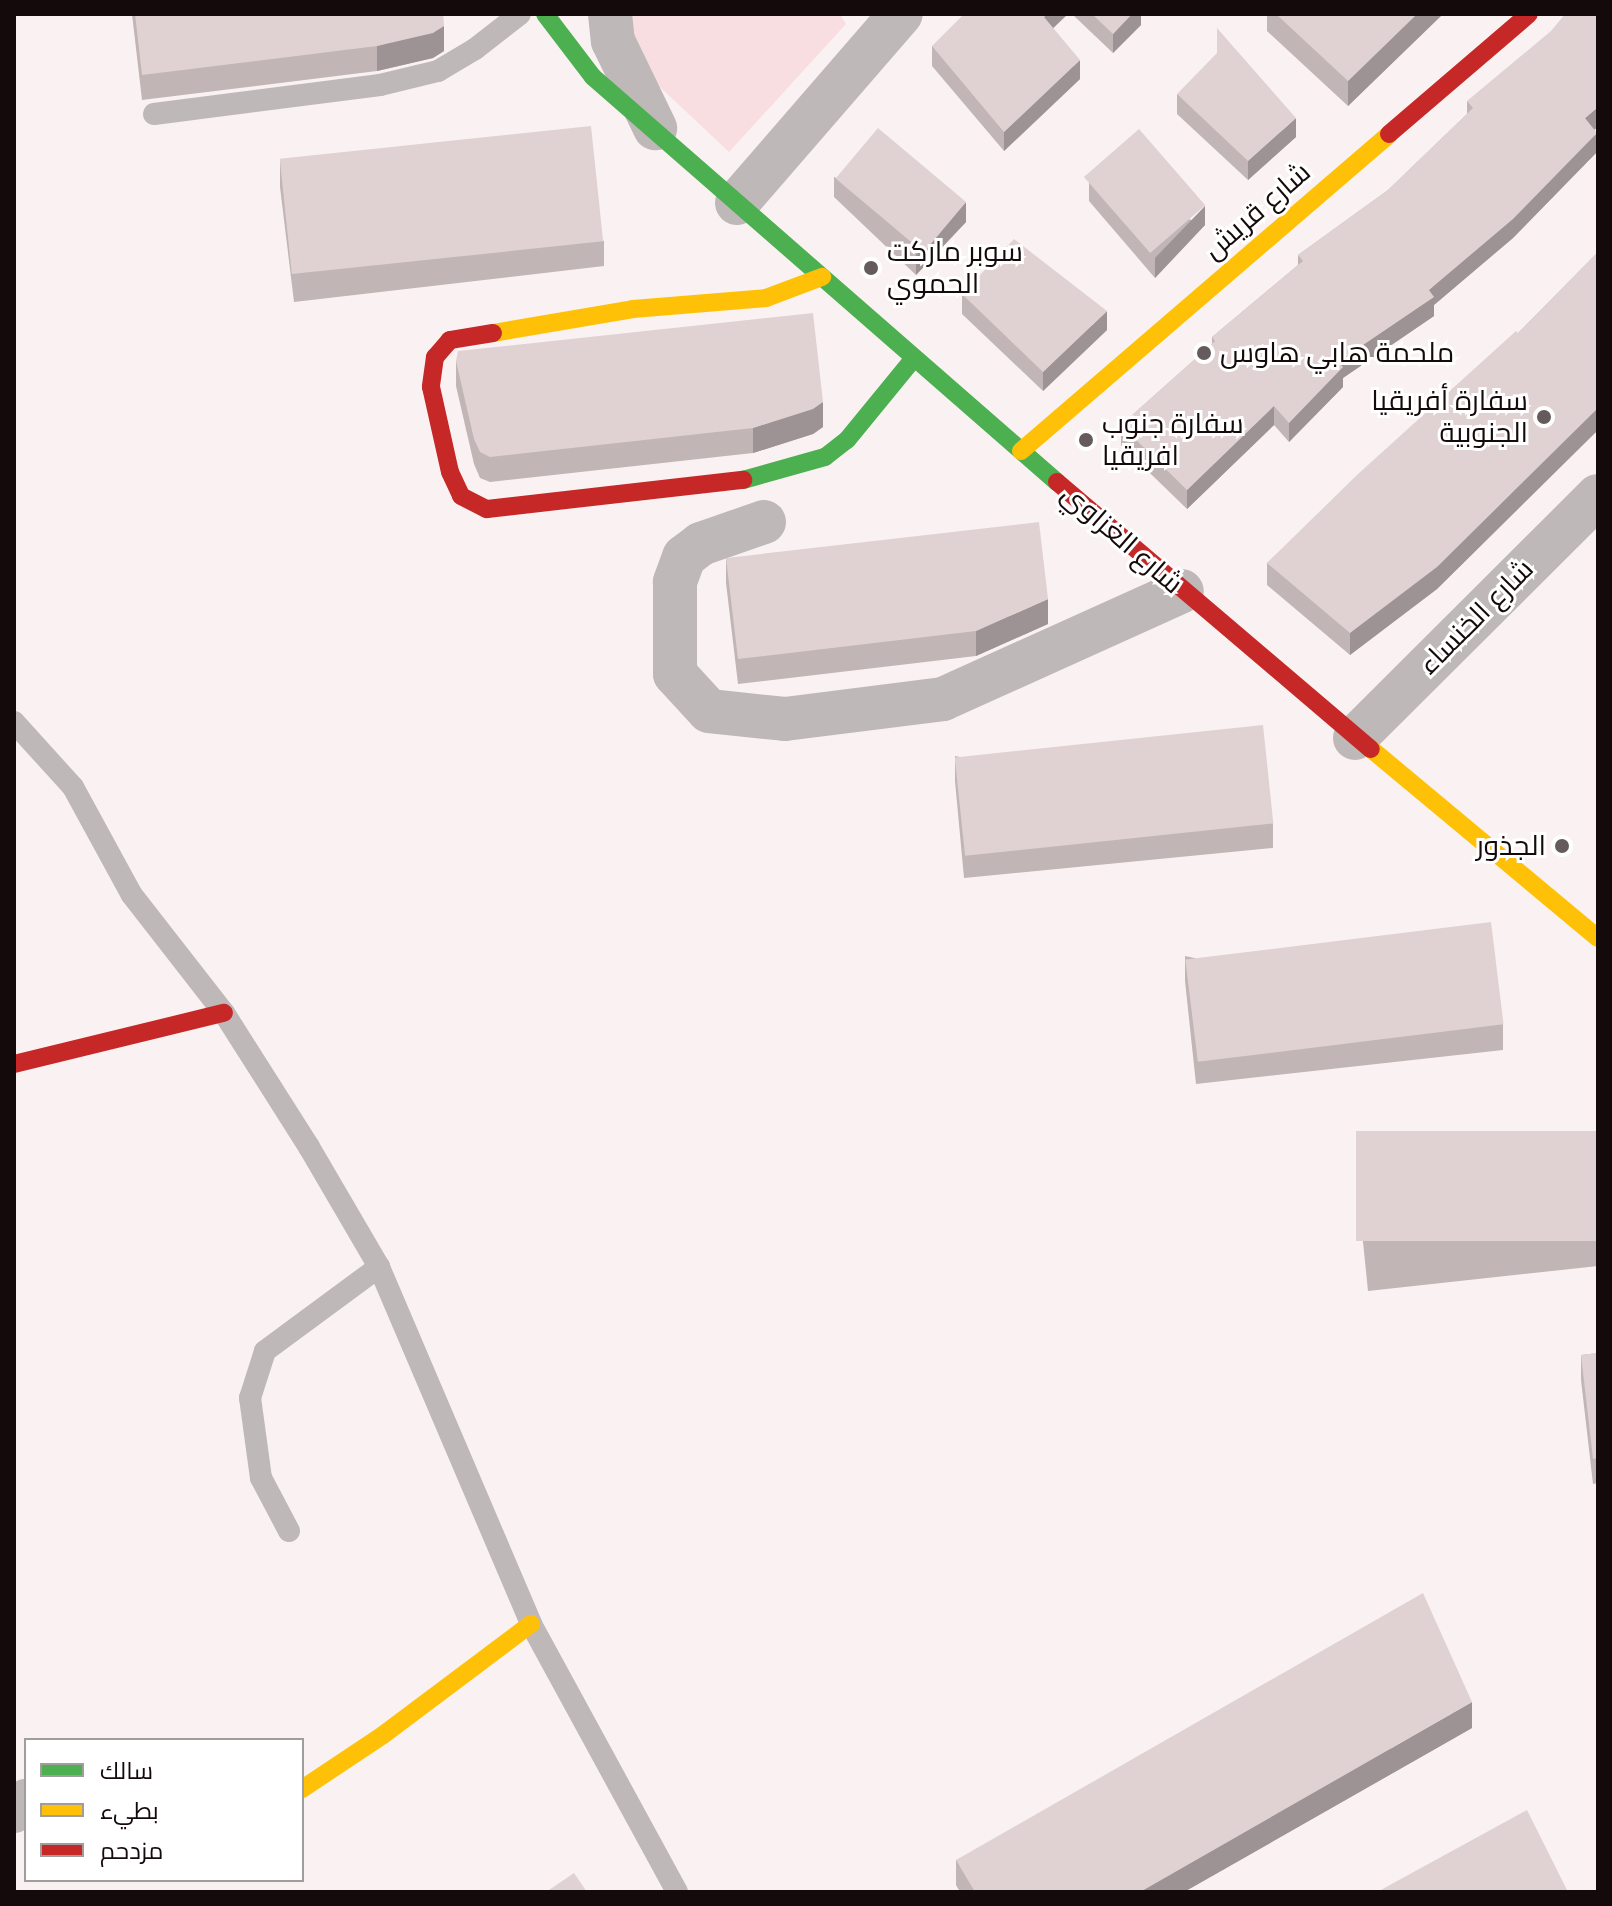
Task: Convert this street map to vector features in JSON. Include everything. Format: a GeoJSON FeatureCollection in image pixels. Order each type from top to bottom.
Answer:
{"type":"FeatureCollection","features":[{"type":"Feature","properties":{"kind":"street","name":"شارع الغزاوي"},"geometry":{"type":"LineString","coordinates":[[545,14],[593,77],[1182,591],[1598,938]]}},
{"type":"Feature","properties":{"kind":"street","name":"شارع الغزاوي"},"geometry":{"type":"LineString","coordinates":[[610,14],[613,41],[655,128]]}},
{"type":"Feature","properties":{"kind":"street","name":"شارع قريش"},"geometry":{"type":"LineString","coordinates":[[1021,451],[1529,14]]}},
{"type":"Feature","properties":{"kind":"street"},"geometry":{"type":"LineString","coordinates":[[737,203],[896,16]]}},
{"type":"Feature","properties":{"kind":"street"},"geometry":{"type":"LineString","coordinates":[[822,277],[766,298],[633,309],[450,340],[435,357],[431,387],[450,472],[461,496],[487,509],[758,478],[825,457],[847,440],[914,358]]}},
{"type":"Feature","properties":{"kind":"street","name":"شارع الخنساء"},"geometry":{"type":"LineString","coordinates":[[1355,738],[1598,496]]}},
{"type":"Feature","properties":{"kind":"street"},"geometry":{"type":"LineString","coordinates":[[764,522],[701,544],[684,557],[675,582],[675,674],[709,711],[785,719],[943,699],[1182,591]]}},
{"type":"Feature","properties":{"kind":"street"},"geometry":{"type":"LineString","coordinates":[[14,1064],[25,1064],[224,1013]]}},
{"type":"Feature","properties":{"kind":"street"},"geometry":{"type":"LineString","coordinates":[[304,1788],[383,1735],[531,1624]]}},
{"type":"Feature","properties":{"kind":"lane"},"geometry":{"type":"LineString","coordinates":[[154,114],[380,85],[438,71],[475,49],[520,14]]}},
{"type":"Feature","properties":{"kind":"lane"},"geometry":{"type":"LineString","coordinates":[[14,722],[73,787],[132,895],[224,1013],[309,1147],[379,1267],[531,1624],[677,1892]]}},
{"type":"Feature","properties":{"kind":"lane"},"geometry":{"type":"LineString","coordinates":[[289,1531],[261,1478],[250,1398],[265,1351],[379,1267]]}},
{"type":"Feature","properties":{"kind":"shaded area"},"geometry":{"type":"Polygon","coordinates":[[[628,14],[840,14],[846,24],[729,152],[645,73],[628,14]]]}},
{"type":"Feature","properties":{"kind":"building"},"geometry":{"type":"Polygon","coordinates":[[[135,14],[443,14],[444,26],[433,33],[377,46],[142,75],[135,14]]]}},
{"type":"Feature","properties":{"kind":"building"},"geometry":{"type":"Polygon","coordinates":[[[964,14],[1047,14],[1044,17],[1080,60],[1004,132],[932,46],[964,14]]]}},
{"type":"Feature","properties":{"kind":"building"},"geometry":{"type":"Polygon","coordinates":[[[1092,14],[1132,14],[1113,34],[1092,14]]]}},
{"type":"Feature","properties":{"kind":"building"},"geometry":{"type":"Polygon","coordinates":[[[1276,14],[1417,14],[1348,81],[1276,14]]]}},
{"type":"Feature","properties":{"kind":"building"},"geometry":{"type":"Polygon","coordinates":[[[1565,14],[1598,14],[1598,107],[1585,118],[1597,133],[1513,219],[1429,290],[1434,297],[1338,362],[1343,367],[1289,423],[1274,406],[1187,490],[1121,425],[1215,341],[1212,337],[1303,261],[1298,255],[1388,190],[1473,108],[1467,101],[1551,31],[1565,14]]]}},
{"type":"Feature","properties":{"kind":"building"},"geometry":{"type":"Polygon","coordinates":[[[1217,28],[1296,118],[1248,161],[1177,94],[1217,53],[1217,28]]]}},
{"type":"Feature","properties":{"kind":"building"},"geometry":{"type":"Polygon","coordinates":[[[591,126],[603,241],[292,274],[280,159],[591,126]]]}},
{"type":"Feature","properties":{"kind":"building"},"geometry":{"type":"Polygon","coordinates":[[[878,128],[966,202],[924,252],[836,179],[878,128]]]}},
{"type":"Feature","properties":{"kind":"building"},"geometry":{"type":"Polygon","coordinates":[[[1139,129],[1205,205],[1150,253],[1084,177],[1139,129]]]}},
{"type":"Feature","properties":{"kind":"building"},"geometry":{"type":"Polygon","coordinates":[[[1014,239],[1107,311],[1043,372],[962,294],[1014,239]]]}},
{"type":"Feature","properties":{"kind":"building"},"geometry":{"type":"Polygon","coordinates":[[[1598,252],[1598,408],[1437,567],[1350,633],[1267,563],[1358,474],[1516,331],[1518,333],[1598,252]]]}},
{"type":"Feature","properties":{"kind":"building"},"geometry":{"type":"Polygon","coordinates":[[[813,313],[823,402],[813,409],[753,428],[490,457],[480,452],[474,439],[456,361],[458,351],[813,313]]]}},
{"type":"Feature","properties":{"kind":"building"},"geometry":{"type":"Polygon","coordinates":[[[1039,522],[1048,599],[976,631],[738,659],[726,558],[1039,522]]]}},
{"type":"Feature","properties":{"kind":"building"},"geometry":{"type":"Polygon","coordinates":[[[1263,725],[1273,823],[965,856],[955,757],[1263,725]]]}},
{"type":"Feature","properties":{"kind":"building"},"geometry":{"type":"Polygon","coordinates":[[[1491,922],[1504,1024],[1198,1062],[1185,960],[1491,922]]]}},
{"type":"Feature","properties":{"kind":"building"},"geometry":{"type":"Polygon","coordinates":[[[1356,1131],[1598,1131],[1598,1241],[1356,1241],[1356,1131]]]}},
{"type":"Feature","properties":{"kind":"building"},"geometry":{"type":"Polygon","coordinates":[[[1598,1353],[1598,1458],[1593,1459],[1581,1355],[1598,1353]]]}},
{"type":"Feature","properties":{"kind":"building"},"geometry":{"type":"Polygon","coordinates":[[[1423,1593],[1472,1702],[1140,1892],[975,1892],[956,1860],[1423,1593]]]}},
{"type":"Feature","properties":{"kind":"building"},"geometry":{"type":"Polygon","coordinates":[[[1527,1810],[1568,1892],[1377,1892],[1527,1810]]]}},
{"type":"Feature","properties":{"kind":"building"},"geometry":{"type":"Polygon","coordinates":[[[574,1873],[587,1892],[546,1892],[574,1873]]]}},
{"type":"Feature","properties":{"kind":"traffic: fast"},"geometry":{"type":"LineString","coordinates":[[545,14],[593,77],[1057,482]]}},
{"type":"Feature","properties":{"kind":"traffic: fast"},"geometry":{"type":"LineString","coordinates":[[743,480],[825,457],[847,440],[914,358]]}},
{"type":"Feature","properties":{"kind":"traffic: slow"},"geometry":{"type":"LineString","coordinates":[[1021,451],[1389,134]]}},
{"type":"Feature","properties":{"kind":"traffic: slow"},"geometry":{"type":"LineString","coordinates":[[493,333],[633,309],[766,298],[822,277]]}},
{"type":"Feature","properties":{"kind":"traffic: slow"},"geometry":{"type":"LineString","coordinates":[[1371,749],[1598,938]]}},
{"type":"Feature","properties":{"kind":"traffic: slow"},"geometry":{"type":"LineString","coordinates":[[304,1788],[383,1735],[531,1624]]}},
{"type":"Feature","properties":{"kind":"traffic: jam"},"geometry":{"type":"LineString","coordinates":[[1389,134],[1529,14]]}},
{"type":"Feature","properties":{"kind":"traffic: jam"},"geometry":{"type":"LineString","coordinates":[[493,333],[450,340],[435,357],[431,387],[450,472],[461,496],[487,509],[743,480]]}},
{"type":"Feature","properties":{"kind":"traffic: jam"},"geometry":{"type":"LineString","coordinates":[[1057,482],[1371,749]]}},
{"type":"Feature","properties":{"kind":"traffic: jam"},"geometry":{"type":"LineString","coordinates":[[14,1064],[224,1013]]}},
{"type":"Feature","properties":{"kind":"place","name":"سوبر ماركت الحموي"},"geometry":{"type":"Point","coordinates":[871,268]}},
{"type":"Feature","properties":{"kind":"place","name":"ملحمة هابي هاوس"},"geometry":{"type":"Point","coordinates":[1204,353]}},
{"type":"Feature","properties":{"kind":"place","name":"سفارة أفريقيا الجنوبية"},"geometry":{"type":"Point","coordinates":[1544,417]}},
{"type":"Feature","properties":{"kind":"place","name":"سفارة جنوب افريقيا"},"geometry":{"type":"Point","coordinates":[1086,440]}},
{"type":"Feature","properties":{"kind":"place","name":"الجذور"},"geometry":{"type":"Point","coordinates":[1562,846]}}]}
